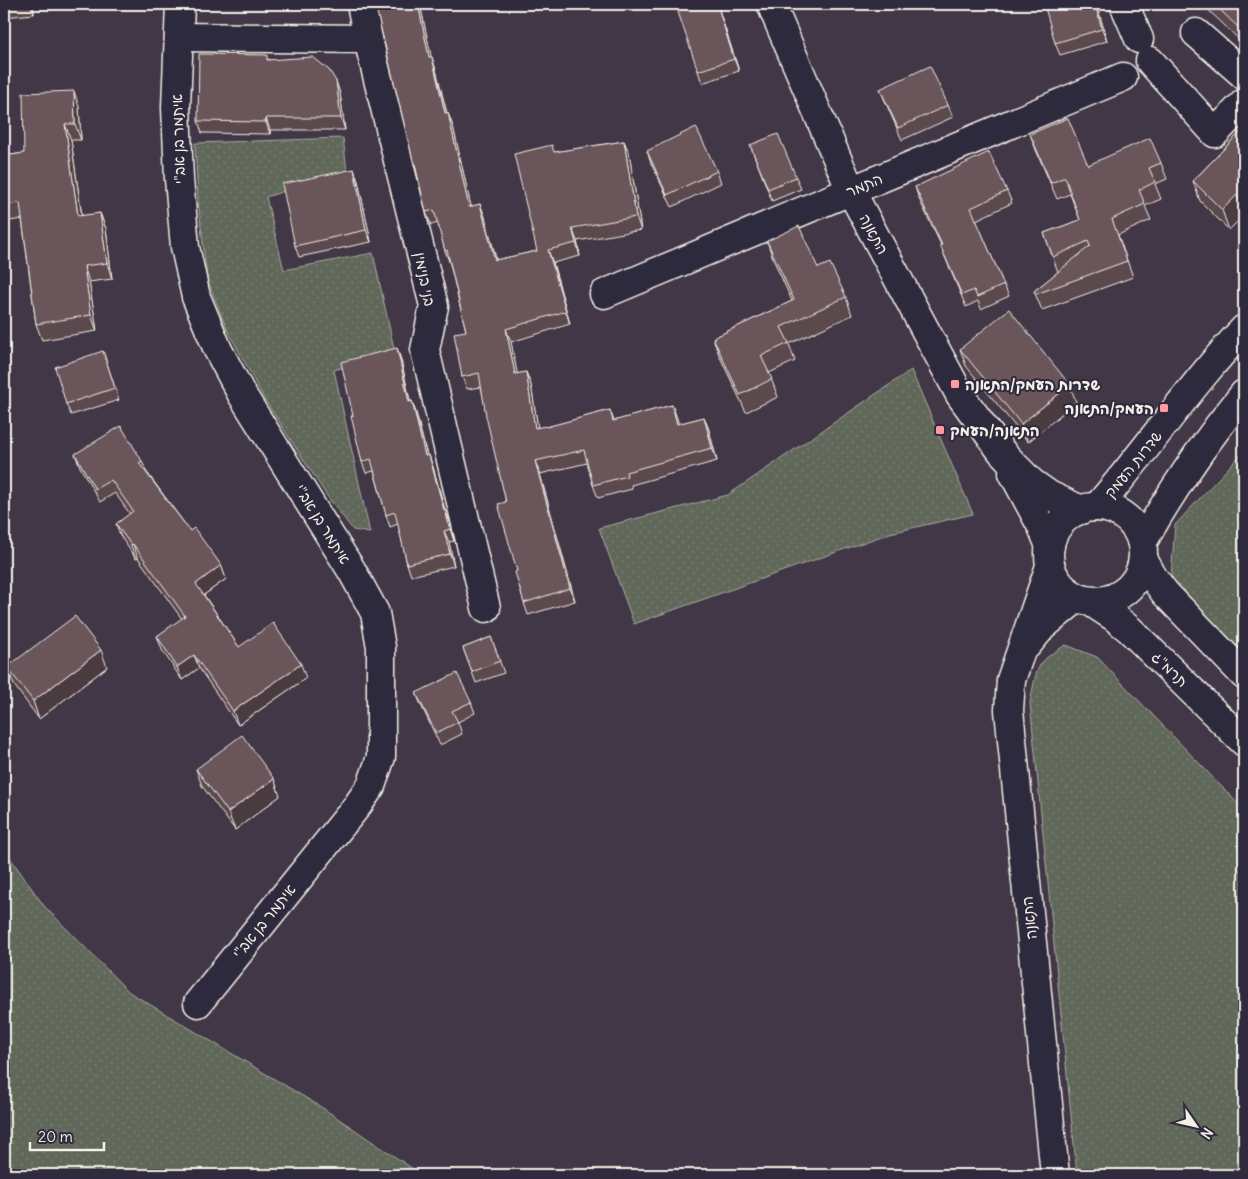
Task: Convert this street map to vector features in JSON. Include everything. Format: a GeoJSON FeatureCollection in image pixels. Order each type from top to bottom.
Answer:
{"type":"FeatureCollection","features":[{"type":"Feature","properties":{"kind":"street","name":"איתמר בן אב\"י"},"geometry":{"type":"LineString","coordinates":[[180,4],[176,108],[179,179],[185,247],[196,297],[218,350],[241,393],[352,571],[375,613],[381,647],[381,757],[370,786],[357,806],[198,1003]]}},
{"type":"Feature","properties":{"kind":"street","name":"בני בנימין"},"geometry":{"type":"LineString","coordinates":[[361,4],[434,306],[425,350],[486,608]]}},
{"type":"Feature","properties":{"kind":"street","name":"התאנה"},"geometry":{"type":"LineString","coordinates":[[771,4],[851,191],[960,395],[1016,468],[1038,487],[1061,502],[1089,508]]}},
{"type":"Feature","properties":{"kind":"street"},"geometry":{"type":"LineString","coordinates":[[1124,4],[1145,50],[1216,133],[1244,103]]}},
{"type":"Feature","properties":{"kind":"street"},"geometry":{"type":"LineString","coordinates":[[1196,33],[1244,75]]}},
{"type":"Feature","properties":{"kind":"street"},"geometry":{"type":"LineString","coordinates":[[179,37],[368,38]]}},
{"type":"Feature","properties":{"kind":"street","name":"התמר"},"geometry":{"type":"LineString","coordinates":[[604,294],[1124,77]]}},
{"type":"Feature","properties":{"kind":"street","name":"שדרות העמק"},"geometry":{"type":"LineString","coordinates":[[1089,508],[1146,449],[1192,388],[1244,329]]}},
{"type":"Feature","properties":{"kind":"street"},"geometry":{"type":"LineString","coordinates":[[1244,394],[1189,465],[1162,506],[1143,551],[1140,573],[1132,586],[1120,595],[1106,601],[1084,600],[1065,590],[1056,580],[1050,556],[1053,534],[1069,515],[1089,508],[1109,509],[1121,514],[1131,522],[1138,532],[1143,551],[1153,577],[1165,593],[1244,675]]}},
{"type":"Feature","properties":{"kind":"street","name":"התאנה"},"geometry":{"type":"LineString","coordinates":[[1002,452],[1042,527],[1050,556],[1011,680],[1009,710],[1055,1175]]}},
{"type":"Feature","properties":{"kind":"street","name":"התאנה"},"geometry":{"type":"LineString","coordinates":[[1017,661],[1042,627],[1084,600]]}},
{"type":"Feature","properties":{"kind":"street","name":"תרמ\"ג"},"geometry":{"type":"LineString","coordinates":[[1084,600],[1114,616],[1244,742]]}},
{"type":"Feature","properties":{"kind":"green space"},"geometry":{"type":"Polygon","coordinates":[[[343,138],[347,171],[266,197],[284,270],[373,253],[395,353],[334,370],[370,533],[353,530],[327,496],[263,397],[226,327],[207,279],[198,200],[195,143],[343,138]]]}},
{"type":"Feature","properties":{"kind":"green space"},"geometry":{"type":"Polygon","coordinates":[[[911,370],[973,514],[890,533],[634,624],[599,528],[728,495],[911,370]]]}},
{"type":"Feature","properties":{"kind":"green space"},"geometry":{"type":"Polygon","coordinates":[[[1244,451],[1244,659],[1171,577],[1175,525],[1244,451]]]}},
{"type":"Feature","properties":{"kind":"green space"},"geometry":{"type":"Polygon","coordinates":[[[1066,645],[1097,657],[1244,810],[1244,1175],[1077,1175],[1030,703],[1036,674],[1042,662],[1066,645]]]}},
{"type":"Feature","properties":{"kind":"green space"},"geometry":{"type":"Polygon","coordinates":[[[4,849],[44,906],[129,992],[321,1107],[422,1175],[4,1175],[4,849]]]}},
{"type":"Feature","properties":{"kind":"building"},"geometry":{"type":"Polygon","coordinates":[[[375,4],[418,4],[429,57],[432,57],[445,113],[448,113],[469,207],[480,204],[495,260],[537,251],[514,154],[552,145],[554,152],[624,141],[636,217],[572,228],[576,243],[548,250],[566,311],[506,329],[515,374],[526,372],[535,428],[546,427],[610,410],[613,421],[672,405],[677,424],[704,417],[712,448],[626,472],[627,476],[593,485],[584,450],[535,461],[570,588],[524,603],[498,504],[506,502],[486,416],[479,373],[462,377],[454,333],[466,331],[447,250],[445,251],[434,210],[426,212],[375,4]]]}},
{"type":"Feature","properties":{"kind":"building"},"geometry":{"type":"Polygon","coordinates":[[[682,4],[717,4],[734,59],[698,71],[676,6],[682,4]]]}},
{"type":"Feature","properties":{"kind":"building"},"geometry":{"type":"Polygon","coordinates":[[[1044,4],[1095,4],[1102,29],[1055,43],[1044,4]]]}},
{"type":"Feature","properties":{"kind":"building"},"geometry":{"type":"Polygon","coordinates":[[[1214,4],[1244,4],[1244,33],[1214,4]]]}},
{"type":"Feature","properties":{"kind":"building"},"geometry":{"type":"Polygon","coordinates":[[[199,54],[267,55],[267,60],[313,57],[329,70],[336,81],[341,118],[266,118],[266,122],[198,121],[199,54]]]}},
{"type":"Feature","properties":{"kind":"building"},"geometry":{"type":"Polygon","coordinates":[[[930,66],[948,105],[898,128],[880,89],[930,66]]]}},
{"type":"Feature","properties":{"kind":"building"},"geometry":{"type":"Polygon","coordinates":[[[74,91],[75,124],[65,124],[78,216],[100,213],[107,263],[84,266],[91,315],[36,324],[20,203],[4,205],[4,156],[24,153],[23,93],[74,91]]]}},
{"type":"Feature","properties":{"kind":"building"},"geometry":{"type":"Polygon","coordinates":[[[1068,118],[1088,165],[1150,138],[1161,163],[1149,168],[1155,182],[1139,190],[1145,204],[1112,219],[1127,261],[1036,294],[1034,291],[1090,246],[1088,241],[1053,257],[1044,233],[1080,220],[1065,177],[1051,183],[1030,134],[1068,118]]]}},
{"type":"Feature","properties":{"kind":"building"},"geometry":{"type":"Polygon","coordinates":[[[696,127],[717,171],[667,195],[647,151],[696,127]]]}},
{"type":"Feature","properties":{"kind":"building"},"geometry":{"type":"Polygon","coordinates":[[[1244,128],[1244,202],[1237,195],[1222,210],[1193,181],[1244,128]]]}},
{"type":"Feature","properties":{"kind":"building"},"geometry":{"type":"Polygon","coordinates":[[[778,134],[796,177],[768,189],[750,145],[778,134]]]}},
{"type":"Feature","properties":{"kind":"building"},"geometry":{"type":"Polygon","coordinates":[[[989,152],[1007,191],[971,208],[1004,285],[977,297],[974,290],[962,295],[940,245],[942,245],[915,187],[989,152]]]}},
{"type":"Feature","properties":{"kind":"building"},"geometry":{"type":"Polygon","coordinates":[[[354,169],[366,230],[295,246],[282,184],[354,169]]]}},
{"type":"Feature","properties":{"kind":"building"},"geometry":{"type":"Polygon","coordinates":[[[799,226],[818,268],[830,263],[846,297],[781,327],[789,343],[761,356],[772,379],[740,395],[713,338],[794,300],[767,241],[799,226]]]}},
{"type":"Feature","properties":{"kind":"building"},"geometry":{"type":"Polygon","coordinates":[[[1009,309],[1070,385],[1021,424],[960,349],[1009,309]]]}},
{"type":"Feature","properties":{"kind":"building"},"geometry":{"type":"Polygon","coordinates":[[[397,348],[409,402],[412,401],[425,456],[429,455],[450,529],[444,531],[450,554],[407,564],[395,512],[386,515],[371,459],[362,462],[341,362],[397,348]]]}},
{"type":"Feature","properties":{"kind":"building"},"geometry":{"type":"Polygon","coordinates":[[[103,351],[115,388],[66,404],[55,367],[103,351]]]}},
{"type":"Feature","properties":{"kind":"building"},"geometry":{"type":"Polygon","coordinates":[[[121,426],[142,461],[139,463],[190,531],[194,528],[221,565],[196,584],[239,647],[273,623],[301,664],[233,711],[194,655],[177,667],[157,636],[185,616],[133,544],[131,545],[116,524],[133,511],[111,480],[95,489],[75,454],[121,426]]]}},
{"type":"Feature","properties":{"kind":"building"},"geometry":{"type":"Polygon","coordinates":[[[75,616],[101,650],[33,701],[7,667],[75,616]]]}},
{"type":"Feature","properties":{"kind":"building"},"geometry":{"type":"Polygon","coordinates":[[[491,637],[500,661],[472,672],[463,648],[491,637]]]}},
{"type":"Feature","properties":{"kind":"building"},"geometry":{"type":"Polygon","coordinates":[[[457,673],[471,702],[452,711],[458,722],[436,733],[416,693],[457,673]]]}},
{"type":"Feature","properties":{"kind":"building"},"geometry":{"type":"Polygon","coordinates":[[[242,735],[274,779],[228,812],[196,769],[242,735]]]}},
{"type":"Feature","properties":{"kind":"place","name":"שדרות העמק/התאנה"},"geometry":{"type":"Point","coordinates":[955,384]}},
{"type":"Feature","properties":{"kind":"place","name":"העמק/התאנה"},"geometry":{"type":"Point","coordinates":[1164,408]}},
{"type":"Feature","properties":{"kind":"place","name":"התאנה/העמק"},"geometry":{"type":"Point","coordinates":[940,430]}}]}
